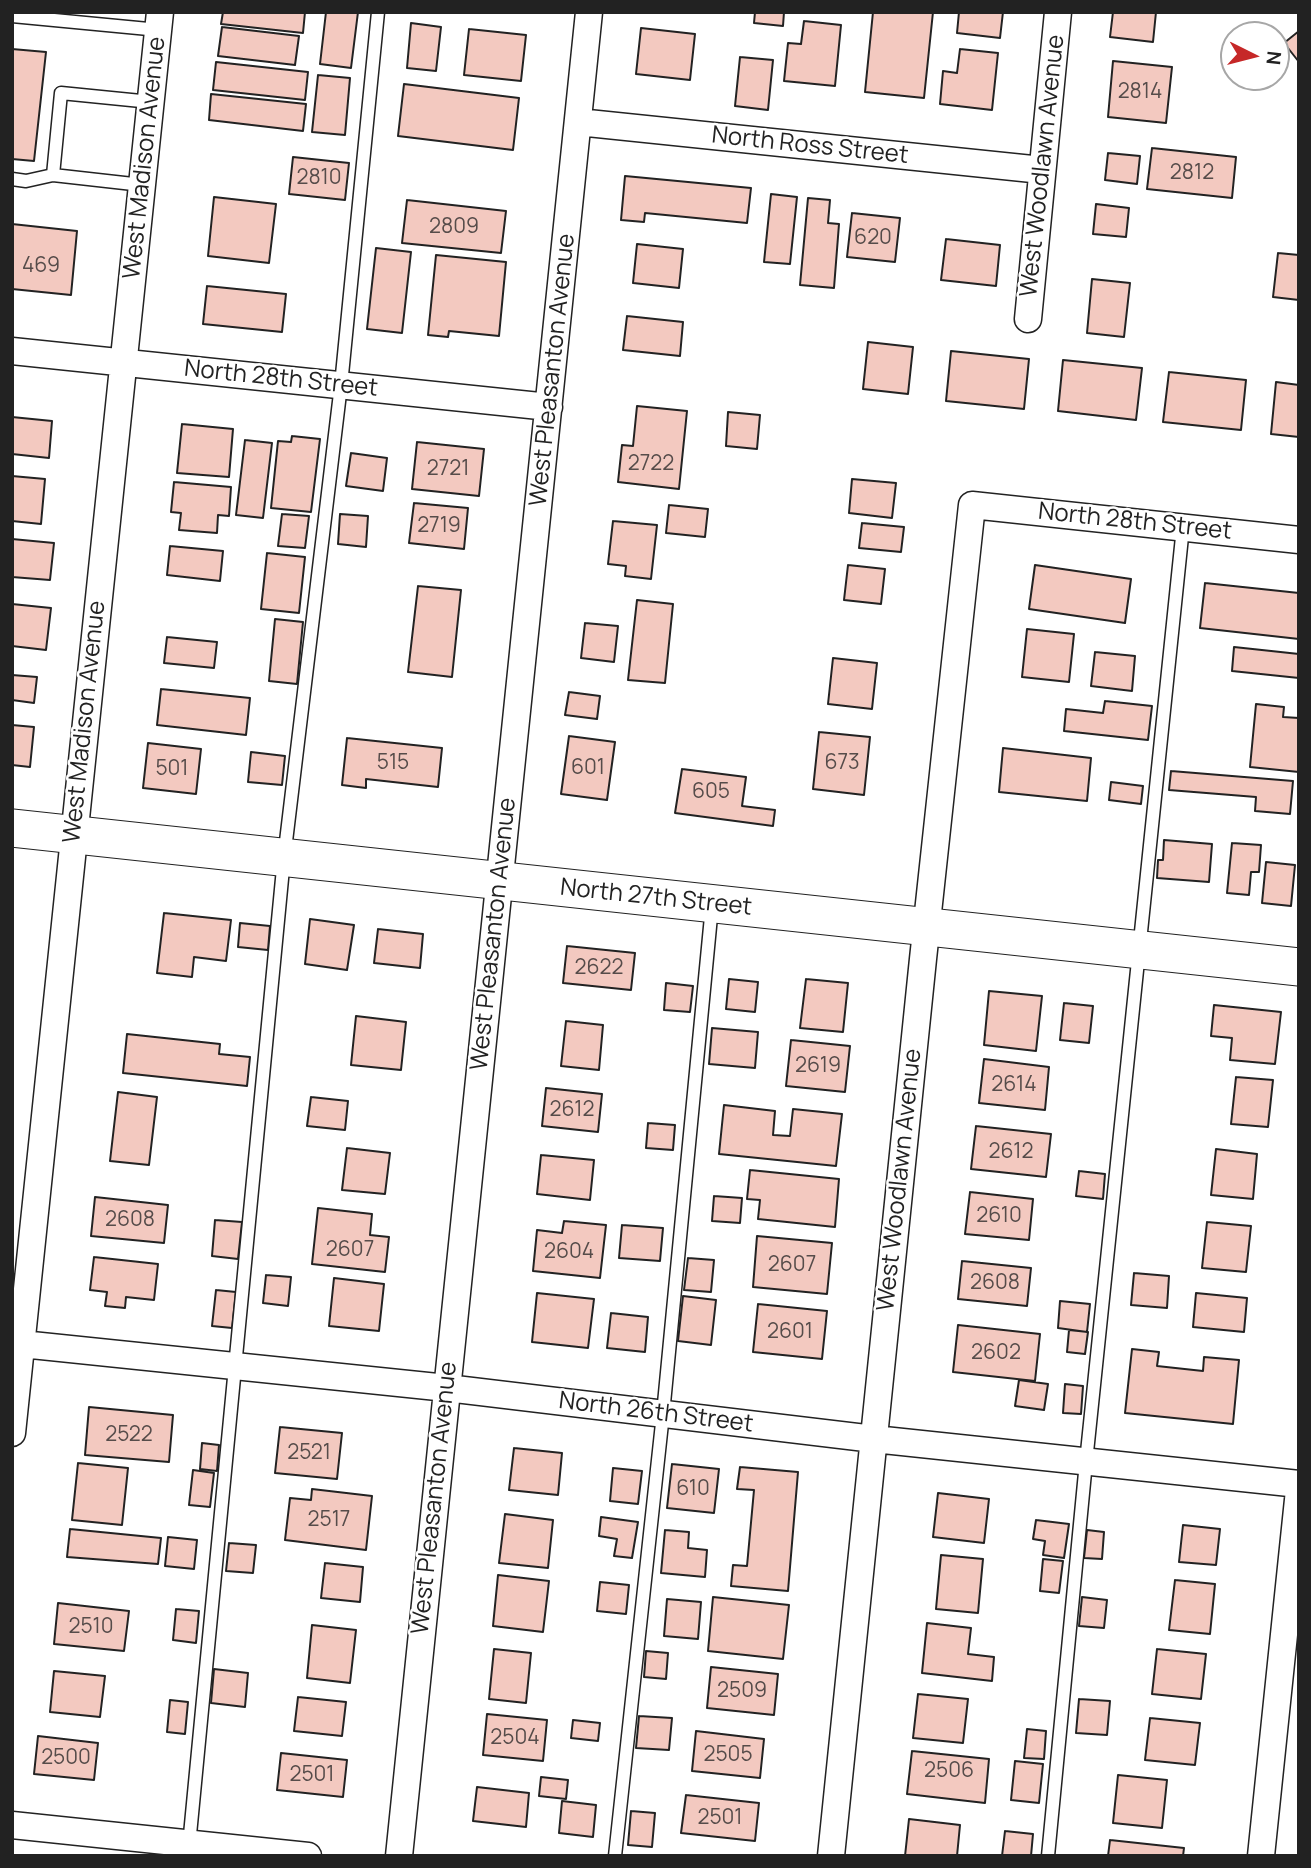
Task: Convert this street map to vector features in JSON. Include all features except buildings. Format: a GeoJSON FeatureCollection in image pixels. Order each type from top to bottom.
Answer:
{"type":"FeatureCollection","features":[{"type":"Feature","properties":{"kind":"street","name":"West Pleasanton Avenue"},"geometry":{"type":"LineString","coordinates":[[399,1856],[589,12]]}},
{"type":"Feature","properties":{"kind":"street","name":"West Woodlawn Avenue"},"geometry":{"type":"LineString","coordinates":[[1028,319],[1058,12]]}},
{"type":"Feature","properties":{"kind":"street","name":"West Madison Avenue"},"geometry":{"type":"LineString","coordinates":[[12,1433],[17,1344],[160,21]]}},
{"type":"Feature","properties":{"kind":"street","name":"North Ross Street"},"geometry":{"type":"LineString","coordinates":[[578,122],[1042,170]]}},
{"type":"Feature","properties":{"kind":"street","name":"North 28th Street"},"geometry":{"type":"LineString","coordinates":[[12,351],[549,407]]}},
{"type":"Feature","properties":{"kind":"street","name":"North 28th Street"},"geometry":{"type":"LineString","coordinates":[[972,505],[1299,540]]}},
{"type":"Feature","properties":{"kind":"street","name":"West Woodlawn Avenue"},"geometry":{"type":"LineString","coordinates":[[831,1856],[972,505]]}},
{"type":"Feature","properties":{"kind":"street","name":"North 27th Street"},"geometry":{"type":"LineString","coordinates":[[12,828],[1299,967]]}},
{"type":"Feature","properties":{"kind":"street","name":"North 26th Street"},"geometry":{"type":"LineString","coordinates":[[17,1344],[447,1388],[874,1439],[1299,1484]]}},
{"type":"Feature","properties":{"kind":"street"},"geometry":{"type":"LineString","coordinates":[[1261,1856],[1299,1490]]}},
{"type":"Feature","properties":{"kind":"street"},"geometry":{"type":"LineString","coordinates":[[12,1825],[188,1850],[308,1856]]}},
{"type":"Feature","properties":{"kind":"lane"},"geometry":{"type":"LineString","coordinates":[[188,1850],[284,858],[341,385],[378,12]]}},
{"type":"Feature","properties":{"kind":"lane"},"geometry":{"type":"LineString","coordinates":[[12,16],[160,21]]}},
{"type":"Feature","properties":{"kind":"lane"},"geometry":{"type":"LineString","coordinates":[[53,175],[61,93],[151,102]]}},
{"type":"Feature","properties":{"kind":"lane"},"geometry":{"type":"LineString","coordinates":[[12,179],[26,181],[53,175],[142,185]]}},
{"type":"Feature","properties":{"kind":"lane"},"geometry":{"type":"LineString","coordinates":[[1048,1856],[1183,527]]}},
{"type":"Feature","properties":{"kind":"lane"},"geometry":{"type":"LineString","coordinates":[[615,1856],[663,1414],[712,904]]}}]}
